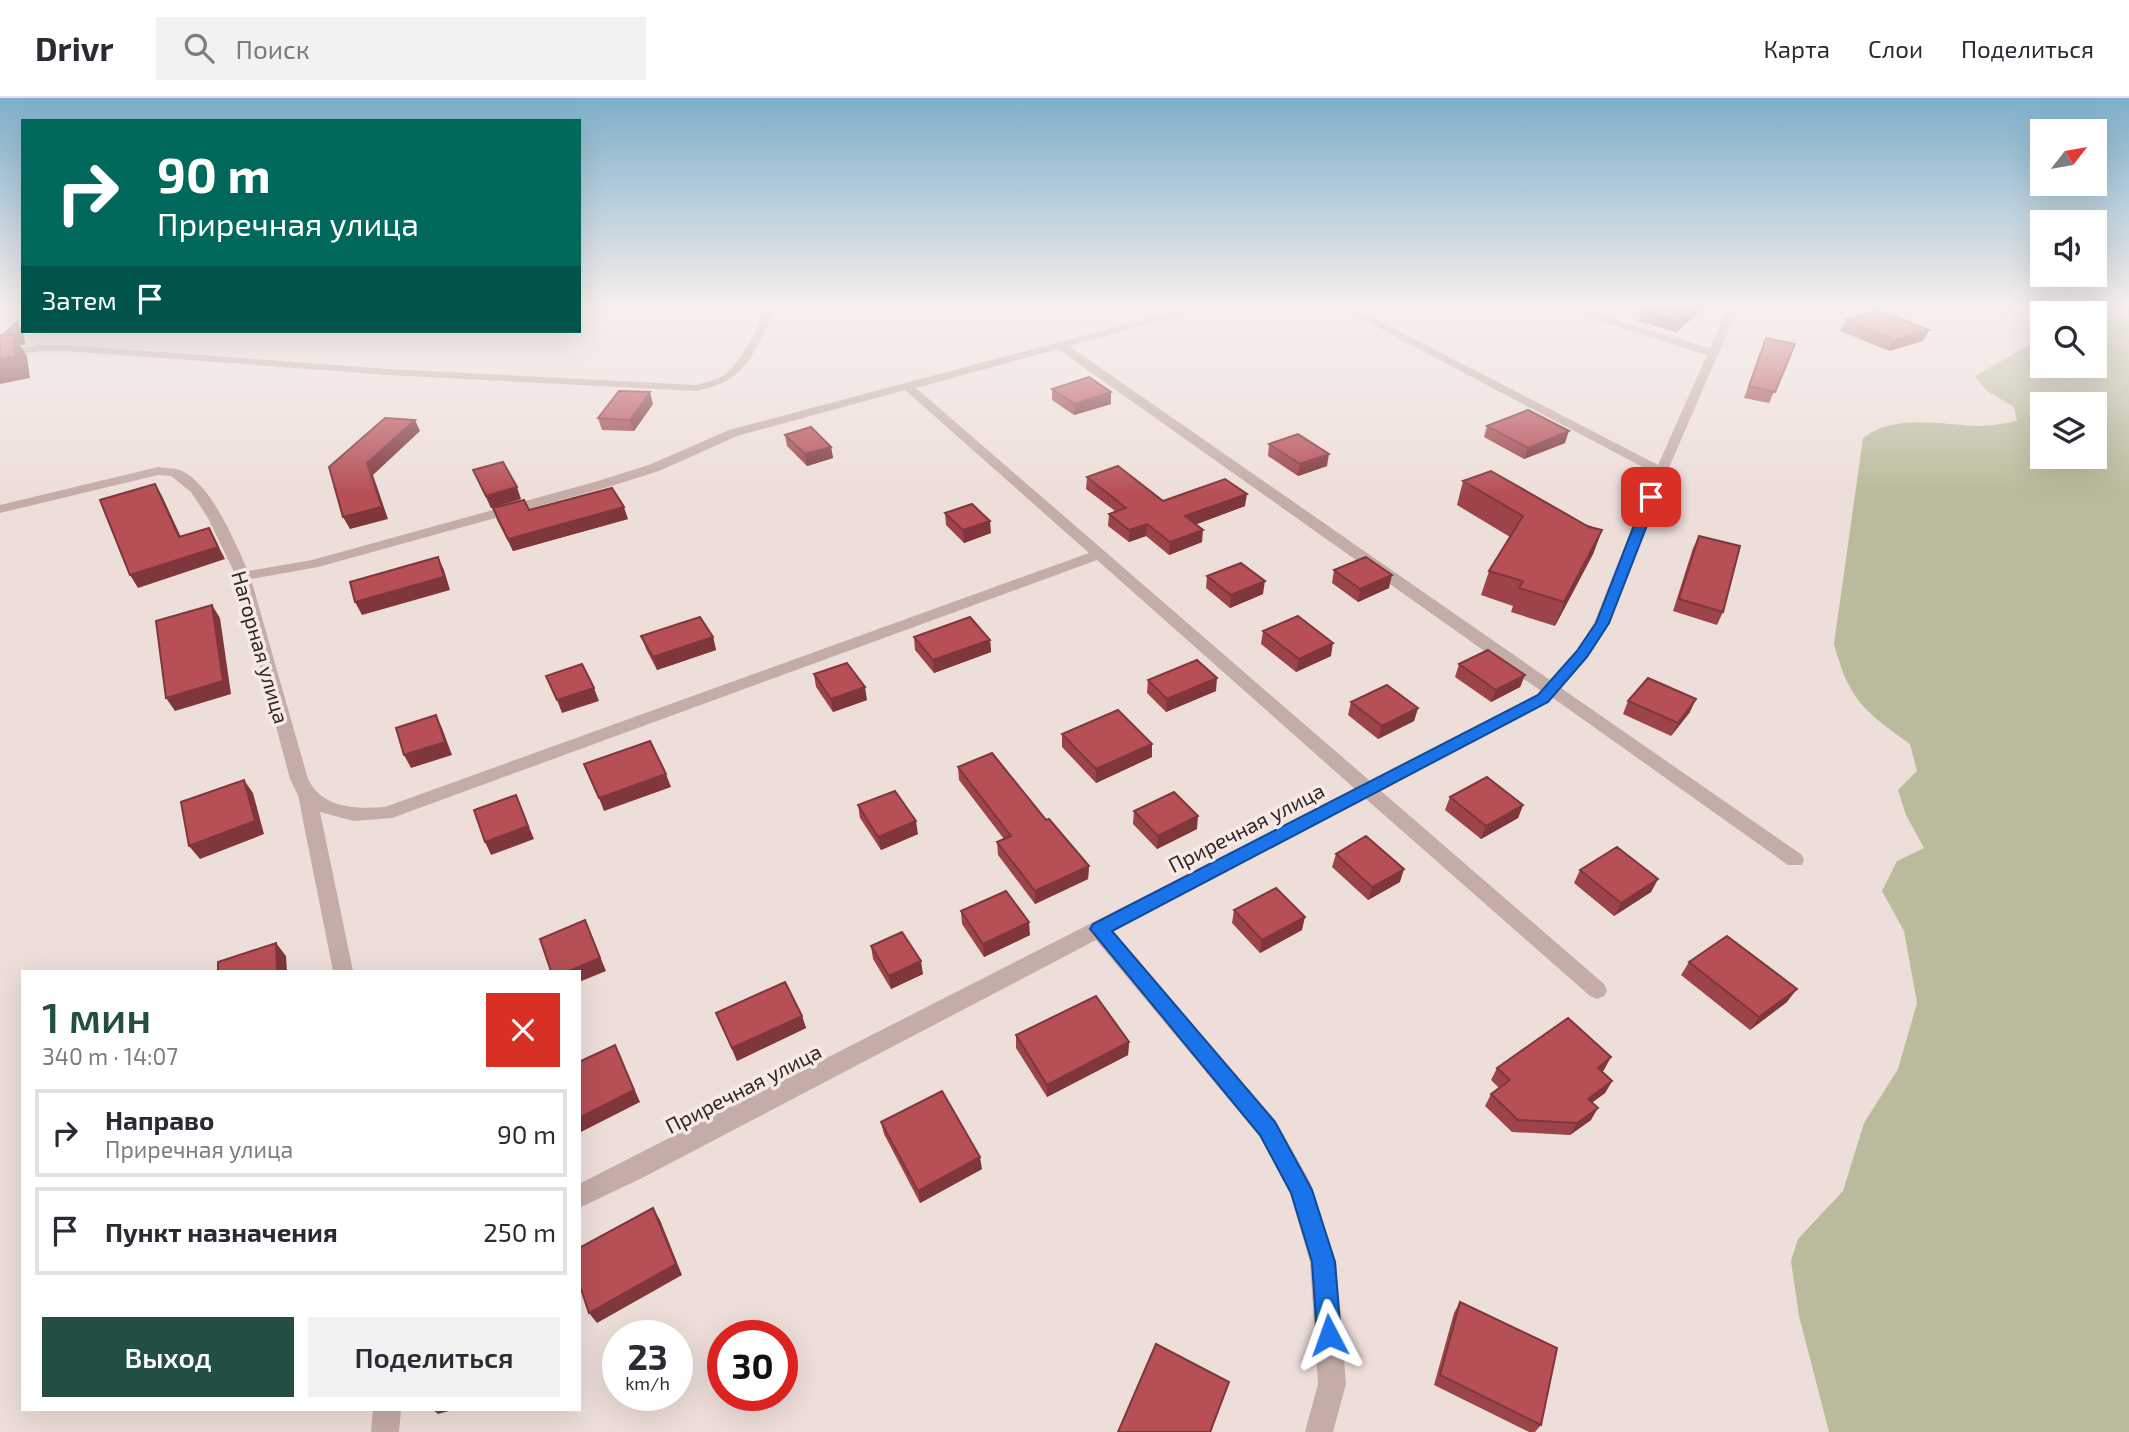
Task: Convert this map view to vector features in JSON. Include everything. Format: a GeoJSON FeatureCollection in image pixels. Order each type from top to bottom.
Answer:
{"type":"FeatureCollection","features":[{"type":"Feature","properties":{"kind":"street"},"geometry":{"type":"LineString","coordinates":[[338,368],[696,388],[721,384],[738,368]]}},
{"type":"Feature","properties":{"kind":"street"},"geometry":{"type":"LineString","coordinates":[[243,576],[313,564],[603,484],[654,468],[733,433],[978,368]]}},
{"type":"Feature","properties":{"kind":"street"},"geometry":{"type":"LineString","coordinates":[[1093,368],[1795,860]]}},
{"type":"Feature","properties":{"kind":"street"},"geometry":{"type":"LineString","coordinates":[[1462,368],[1661,472]]}},
{"type":"Feature","properties":{"kind":"street","name":"Приречная улица"},"geometry":{"type":"LineString","coordinates":[[581,1195],[1543,699],[1582,654],[1602,623],[1661,472],[1706,368]]}},
{"type":"Feature","properties":{"kind":"street"},"geometry":{"type":"LineString","coordinates":[[908,387],[1597,990]]}},
{"type":"Feature","properties":{"kind":"street","name":"Нагорная улица"},"geometry":{"type":"LineString","coordinates":[[0,509],[158,471],[175,473],[192,485],[230,547],[243,576],[299,779],[307,795],[343,970]]}},
{"type":"Feature","properties":{"kind":"street"},"geometry":{"type":"LineString","coordinates":[[307,795],[324,809],[359,815],[386,813],[1100,554]]}},
{"type":"Feature","properties":{"kind":"street"},"geometry":{"type":"LineString","coordinates":[[1099,929],[1268,1129],[1301,1190],[1323,1262],[1332,1384],[1319,1432]]}},
{"type":"Feature","properties":{"kind":"street"},"geometry":{"type":"LineString","coordinates":[[385,1432],[387,1411]]}},
{"type":"Feature","properties":{"kind":"green space"},"geometry":{"type":"Polygon","coordinates":[[[1989,368],[2030,368],[2030,378],[2107,378],[2107,368],[2129,368],[2129,1432],[1829,1432],[1799,1316],[1791,1261],[1798,1239],[1843,1191],[1864,1123],[1898,1069],[1917,1003],[1904,931],[1882,891],[1897,861],[1924,848],[1906,815],[1898,790],[1917,771],[1910,744],[1860,703],[1846,679],[1834,644],[1863,438],[1889,425],[1904,423],[1979,426],[2017,421],[2014,407],[1987,391],[1975,376],[1989,368]]]}},
{"type":"Feature","properties":{"kind":"building"},"geometry":{"type":"Polygon","coordinates":[[[1755,368],[1785,368],[1775,392],[1749,386],[1755,368]]]}},
{"type":"Feature","properties":{"kind":"building"},"geometry":{"type":"Polygon","coordinates":[[[1089,377],[1111,392],[1075,404],[1052,389],[1089,377]]]}},
{"type":"Feature","properties":{"kind":"building"},"geometry":{"type":"Polygon","coordinates":[[[619,391],[650,392],[630,420],[598,418],[619,391]]]}},
{"type":"Feature","properties":{"kind":"building"},"geometry":{"type":"Polygon","coordinates":[[[1528,410],[1569,431],[1528,448],[1487,426],[1528,410]]]}},
{"type":"Feature","properties":{"kind":"building"},"geometry":{"type":"Polygon","coordinates":[[[385,418],[415,420],[367,463],[382,507],[343,517],[329,467],[385,418]]]}},
{"type":"Feature","properties":{"kind":"building"},"geometry":{"type":"Polygon","coordinates":[[[811,427],[831,447],[805,454],[785,435],[811,427]]]}},
{"type":"Feature","properties":{"kind":"building"},"geometry":{"type":"Polygon","coordinates":[[[1298,434],[1329,454],[1300,464],[1269,444],[1298,434]]]}},
{"type":"Feature","properties":{"kind":"building"},"geometry":{"type":"Polygon","coordinates":[[[503,462],[517,487],[486,496],[473,470],[503,462]]]}},
{"type":"Feature","properties":{"kind":"building"},"geometry":{"type":"Polygon","coordinates":[[[1118,466],[1163,501],[1225,479],[1247,494],[1185,516],[1203,530],[1170,542],[1147,524],[1129,530],[1109,514],[1126,508],[1087,477],[1118,466]]]}},
{"type":"Feature","properties":{"kind":"building"},"geometry":{"type":"Polygon","coordinates":[[[1491,471],[1589,527],[1602,530],[1564,602],[1519,588],[1523,581],[1489,571],[1523,516],[1463,481],[1491,471]]]}},
{"type":"Feature","properties":{"kind":"building"},"geometry":{"type":"Polygon","coordinates":[[[155,484],[179,537],[209,528],[218,547],[130,575],[100,500],[155,484]]]}},
{"type":"Feature","properties":{"kind":"building"},"geometry":{"type":"Polygon","coordinates":[[[612,488],[624,507],[508,539],[493,508],[524,500],[529,510],[612,488]]]}},
{"type":"Feature","properties":{"kind":"building"},"geometry":{"type":"Polygon","coordinates":[[[972,504],[990,521],[963,530],[945,513],[972,504]]]}},
{"type":"Feature","properties":{"kind":"building"},"geometry":{"type":"Polygon","coordinates":[[[1699,536],[1740,546],[1723,612],[1679,599],[1699,536]]]}},
{"type":"Feature","properties":{"kind":"building"},"geometry":{"type":"Polygon","coordinates":[[[438,557],[444,577],[355,602],[350,582],[438,557]]]}},
{"type":"Feature","properties":{"kind":"building"},"geometry":{"type":"Polygon","coordinates":[[[1366,557],[1392,575],[1360,589],[1334,570],[1366,557]]]}},
{"type":"Feature","properties":{"kind":"building"},"geometry":{"type":"Polygon","coordinates":[[[1241,563],[1265,581],[1231,595],[1207,576],[1241,563]]]}},
{"type":"Feature","properties":{"kind":"building"},"geometry":{"type":"Polygon","coordinates":[[[212,605],[223,681],[166,698],[156,621],[212,605]]]}},
{"type":"Feature","properties":{"kind":"building"},"geometry":{"type":"Polygon","coordinates":[[[1298,616],[1333,643],[1299,659],[1263,631],[1298,616]]]}},
{"type":"Feature","properties":{"kind":"building"},"geometry":{"type":"Polygon","coordinates":[[[700,617],[713,637],[653,657],[641,636],[700,617]]]}},
{"type":"Feature","properties":{"kind":"building"},"geometry":{"type":"Polygon","coordinates":[[[970,617],[990,640],[933,660],[914,637],[970,617]]]}},
{"type":"Feature","properties":{"kind":"building"},"geometry":{"type":"Polygon","coordinates":[[[1488,650],[1525,675],[1496,690],[1459,664],[1488,650]]]}},
{"type":"Feature","properties":{"kind":"building"},"geometry":{"type":"Polygon","coordinates":[[[1197,660],[1217,678],[1167,699],[1148,680],[1197,660]]]}},
{"type":"Feature","properties":{"kind":"building"},"geometry":{"type":"Polygon","coordinates":[[[847,663],[865,687],[831,699],[814,674],[847,663]]]}},
{"type":"Feature","properties":{"kind":"building"},"geometry":{"type":"Polygon","coordinates":[[[582,664],[594,688],[557,700],[546,676],[582,664]]]}},
{"type":"Feature","properties":{"kind":"building"},"geometry":{"type":"Polygon","coordinates":[[[1648,678],[1696,699],[1678,723],[1628,701],[1648,678]]]}},
{"type":"Feature","properties":{"kind":"building"},"geometry":{"type":"Polygon","coordinates":[[[1387,685],[1418,708],[1382,726],[1351,702],[1387,685]]]}},
{"type":"Feature","properties":{"kind":"building"},"geometry":{"type":"Polygon","coordinates":[[[1118,710],[1152,744],[1096,769],[1062,734],[1118,710]]]}},
{"type":"Feature","properties":{"kind":"building"},"geometry":{"type":"Polygon","coordinates":[[[436,715],[445,742],[404,755],[396,728],[436,715]]]}},
{"type":"Feature","properties":{"kind":"building"},"geometry":{"type":"Polygon","coordinates":[[[650,741],[666,774],[599,798],[584,764],[650,741]]]}},
{"type":"Feature","properties":{"kind":"building"},"geometry":{"type":"Polygon","coordinates":[[[992,753],[1046,820],[1049,819],[1089,866],[1035,891],[997,842],[1011,836],[958,767],[992,753]]]}},
{"type":"Feature","properties":{"kind":"building"},"geometry":{"type":"Polygon","coordinates":[[[1487,777],[1523,805],[1486,826],[1450,797],[1487,777]]]}},
{"type":"Feature","properties":{"kind":"building"},"geometry":{"type":"Polygon","coordinates":[[[244,780],[255,821],[189,846],[181,802],[244,780]]]}},
{"type":"Feature","properties":{"kind":"building"},"geometry":{"type":"Polygon","coordinates":[[[895,791],[916,821],[878,837],[858,805],[895,791]]]}},
{"type":"Feature","properties":{"kind":"building"},"geometry":{"type":"Polygon","coordinates":[[[1174,792],[1198,816],[1158,836],[1134,811],[1174,792]]]}},
{"type":"Feature","properties":{"kind":"building"},"geometry":{"type":"Polygon","coordinates":[[[516,795],[528,826],[485,842],[474,810],[516,795]]]}},
{"type":"Feature","properties":{"kind":"building"},"geometry":{"type":"Polygon","coordinates":[[[1366,836],[1404,869],[1372,887],[1336,854],[1366,836]]]}},
{"type":"Feature","properties":{"kind":"building"},"geometry":{"type":"Polygon","coordinates":[[[1617,847],[1658,879],[1621,903],[1580,870],[1617,847]]]}},
{"type":"Feature","properties":{"kind":"building"},"geometry":{"type":"Polygon","coordinates":[[[1276,888],[1305,917],[1262,940],[1234,910],[1276,888]]]}},
{"type":"Feature","properties":{"kind":"building"},"geometry":{"type":"Polygon","coordinates":[[[1006,891],[1029,922],[983,944],[961,911],[1006,891]]]}},
{"type":"Feature","properties":{"kind":"building"},"geometry":{"type":"Polygon","coordinates":[[[585,920],[600,958],[571,970],[551,970],[540,939],[585,920]]]}},
{"type":"Feature","properties":{"kind":"building"},"geometry":{"type":"Polygon","coordinates":[[[902,932],[921,961],[889,976],[871,946],[902,932]]]}},
{"type":"Feature","properties":{"kind":"building"},"geometry":{"type":"Polygon","coordinates":[[[1727,936],[1797,989],[1759,1017],[1689,962],[1727,936]]]}},
{"type":"Feature","properties":{"kind":"building"},"geometry":{"type":"Polygon","coordinates":[[[276,943],[277,970],[218,970],[218,962],[276,943]]]}},
{"type":"Feature","properties":{"kind":"building"},"geometry":{"type":"Polygon","coordinates":[[[785,982],[802,1016],[732,1048],[716,1013],[785,982]]]}},
{"type":"Feature","properties":{"kind":"building"},"geometry":{"type":"Polygon","coordinates":[[[1096,996],[1129,1042],[1047,1085],[1016,1035],[1096,996]]]}},
{"type":"Feature","properties":{"kind":"building"},"geometry":{"type":"Polygon","coordinates":[[[1568,1018],[1611,1057],[1598,1068],[1612,1081],[1588,1099],[1598,1108],[1577,1123],[1518,1120],[1491,1094],[1510,1080],[1497,1068],[1568,1018]]]}},
{"type":"Feature","properties":{"kind":"building"},"geometry":{"type":"Polygon","coordinates":[[[615,1045],[634,1090],[581,1117],[581,1061],[615,1045]]]}},
{"type":"Feature","properties":{"kind":"building"},"geometry":{"type":"Polygon","coordinates":[[[942,1091],[980,1157],[918,1191],[881,1122],[942,1091]]]}},
{"type":"Feature","properties":{"kind":"building"},"geometry":{"type":"Polygon","coordinates":[[[653,1208],[676,1264],[589,1313],[581,1289],[581,1247],[653,1208]]]}},
{"type":"Feature","properties":{"kind":"building"},"geometry":{"type":"Polygon","coordinates":[[[1460,1302],[1557,1348],[1541,1425],[1440,1375],[1460,1302]]]}},
{"type":"Feature","properties":{"kind":"building"},"geometry":{"type":"Polygon","coordinates":[[[1156,1344],[1229,1382],[1210,1432],[1118,1432],[1156,1344]]]}},
{"type":"Feature","properties":{"kind":"route"},"geometry":{"type":"LineString","coordinates":[[1329,1335],[1323,1262],[1301,1190],[1268,1129],[1099,929],[1543,699],[1582,654],[1602,623],[1651,497]]}}]}
